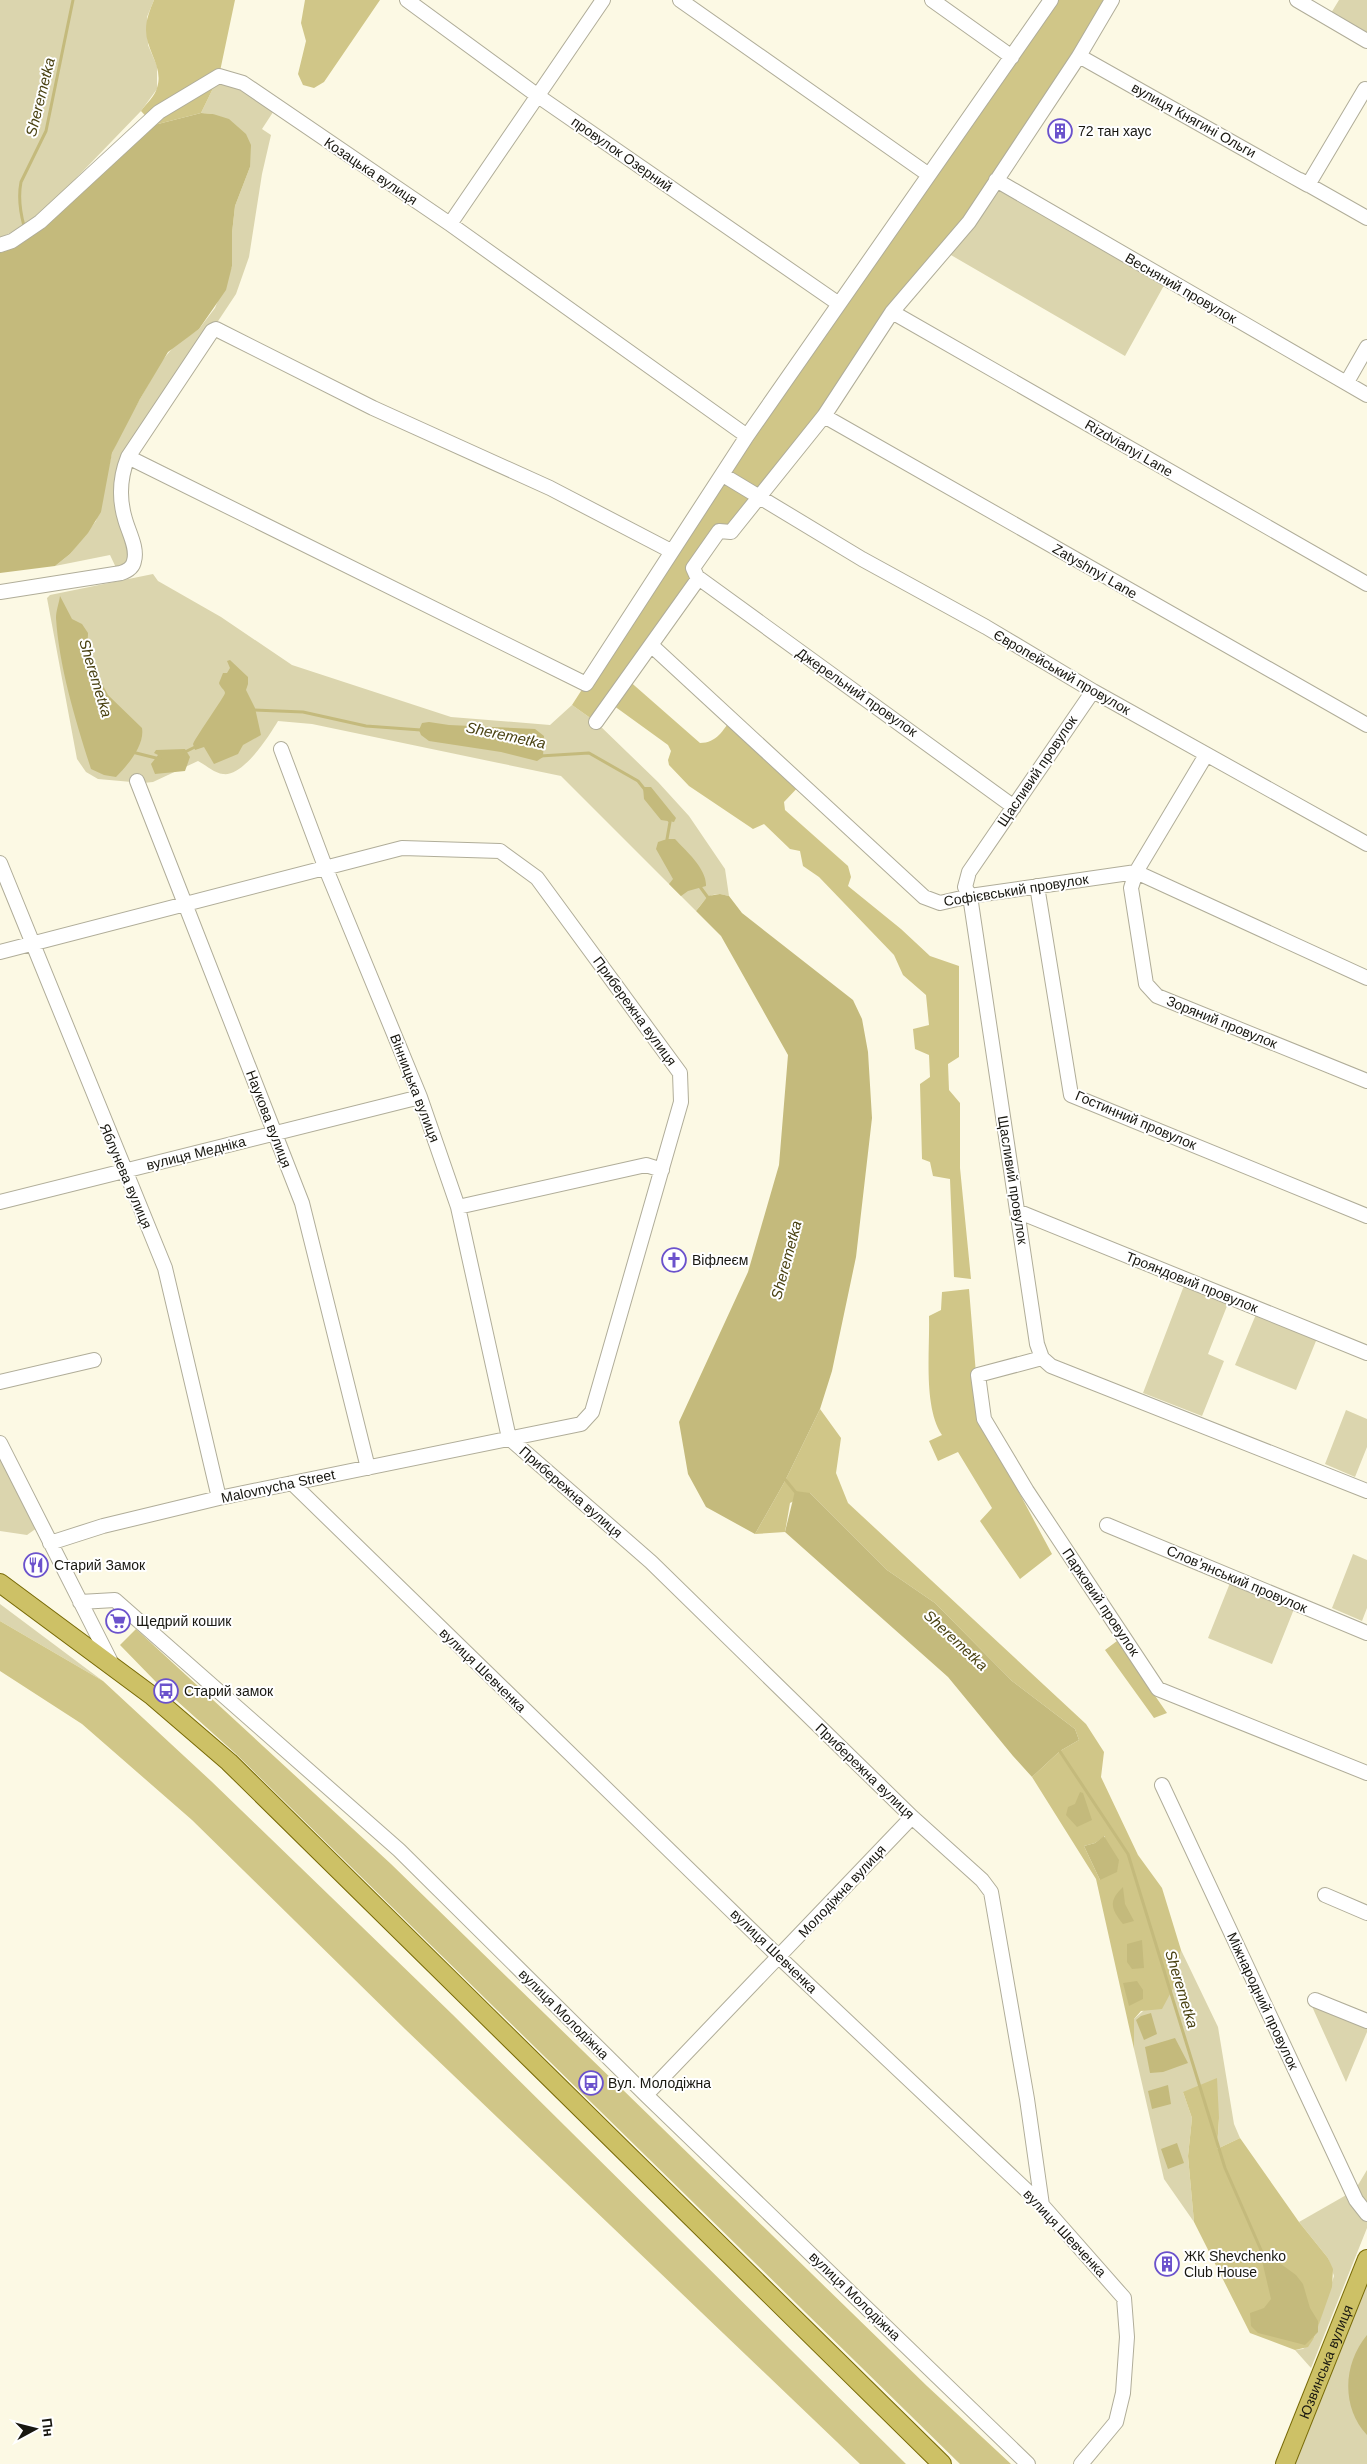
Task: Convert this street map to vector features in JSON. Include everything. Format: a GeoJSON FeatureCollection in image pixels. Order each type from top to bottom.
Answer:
{"type":"FeatureCollection","features":[{"type":"Feature","properties":{"kind":"main road"},"geometry":{"type":"LineString","coordinates":[[0,1583],[113,1666],[230,1762],[942,2464]]}},
{"type":"Feature","properties":{"kind":"main road","name":"Юзвинська вулиця"},"geometry":{"type":"LineString","coordinates":[[1285,2464],[1365,2266]]}},
{"type":"Feature","properties":{"kind":"street","name":"провулок Озерний"},"geometry":{"type":"LineString","coordinates":[[407,0],[538,96],[839,304]]}},
{"type":"Feature","properties":{"kind":"street"},"geometry":{"type":"LineString","coordinates":[[450,224],[603,0]]}},
{"type":"Feature","properties":{"kind":"street"},"geometry":{"type":"LineString","coordinates":[[680,0],[929,175]]}},
{"type":"Feature","properties":{"kind":"street"},"geometry":{"type":"LineString","coordinates":[[932,0],[1012,57]]}},
{"type":"Feature","properties":{"kind":"street"},"geometry":{"type":"LineString","coordinates":[[128,457],[586,684],[747,436],[1051,0]]}},
{"type":"Feature","properties":{"kind":"street"},"geometry":{"type":"LineString","coordinates":[[596,722],[698,579],[693,568],[719,531],[731,532],[824,416],[892,312],[969,222],[1079,56],[1112,0]]}},
{"type":"Feature","properties":{"kind":"street"},"geometry":{"type":"LineString","coordinates":[[1297,0],[1367,41]]}},
{"type":"Feature","properties":{"kind":"street"},"geometry":{"type":"LineString","coordinates":[[1079,56],[1367,218]]}},
{"type":"Feature","properties":{"kind":"street","name":"Козацька вулиця"},"geometry":{"type":"LineString","coordinates":[[0,245],[12,241],[45,218],[159,112],[219,76],[243,83],[450,224],[747,436]]}},
{"type":"Feature","properties":{"kind":"street"},"geometry":{"type":"LineString","coordinates":[[1308,185],[1365,89]]}},
{"type":"Feature","properties":{"kind":"street","name":"Весняний провулок"},"geometry":{"type":"LineString","coordinates":[[996,180],[1367,395]]}},
{"type":"Feature","properties":{"kind":"street","name":"Rizdvianyi Lane"},"geometry":{"type":"LineString","coordinates":[[892,312],[1367,584]]}},
{"type":"Feature","properties":{"kind":"street"},"geometry":{"type":"LineString","coordinates":[[0,592],[121,574],[132,567],[134,550],[122,500],[123,473],[128,457],[212,331],[219,330],[373,408],[550,488],[671,551]]}},
{"type":"Feature","properties":{"kind":"street"},"geometry":{"type":"LineString","coordinates":[[1347,382],[1367,347]]}},
{"type":"Feature","properties":{"kind":"street","name":"Zatyshnyi Lane"},"geometry":{"type":"LineString","coordinates":[[824,416],[1367,725]]}},
{"type":"Feature","properties":{"kind":"street","name":"Європейський провулок"},"geometry":{"type":"LineString","coordinates":[[722,475],[862,559],[986,627],[1093,691],[1367,844]]}},
{"type":"Feature","properties":{"kind":"street","name":"Джерельний провулок"},"geometry":{"type":"LineString","coordinates":[[700,579],[1014,807]]}},
{"type":"Feature","properties":{"kind":"street","name":"Софієвський провулок"},"geometry":{"type":"LineString","coordinates":[[651,645],[924,897],[940,903],[970,896],[1136,872]]}},
{"type":"Feature","properties":{"kind":"street","name":"Щасливий провулок"},"geometry":{"type":"LineString","coordinates":[[1042,1358],[1037,1344],[970,896],[965,887],[969,872],[1093,691]]}},
{"type":"Feature","properties":{"kind":"street","name":"Вінницька вулиця"},"geometry":{"type":"LineString","coordinates":[[281,749],[326,868],[420,1097],[458,1207],[509,1438]]}},
{"type":"Feature","properties":{"kind":"street","name":"Зоряний провулок"},"geometry":{"type":"LineString","coordinates":[[1206,755],[1136,872],[1131,888],[1146,984],[1156,996],[1367,1081]]}},
{"type":"Feature","properties":{"kind":"street","name":"Наукова вулиця"},"geometry":{"type":"LineString","coordinates":[[137,781],[302,1203],[368,1468]]}},
{"type":"Feature","properties":{"kind":"street","name":"Прибережна вулиця"},"geometry":{"type":"LineString","coordinates":[[0,952],[402,848],[500,851],[537,878],[680,1074],[681,1102],[592,1412],[580,1424],[509,1438]]}},
{"type":"Feature","properties":{"kind":"street","name":"Яблунева вулиця"},"geometry":{"type":"LineString","coordinates":[[0,863],[31,944],[165,1268],[219,1498]]}},
{"type":"Feature","properties":{"kind":"street"},"geometry":{"type":"LineString","coordinates":[[1136,872],[1367,978]]}},
{"type":"Feature","properties":{"kind":"street","name":"Гостинний провулок"},"geometry":{"type":"LineString","coordinates":[[1037,886],[1071,1094],[1367,1216]]}},
{"type":"Feature","properties":{"kind":"street","name":"вулиця Медніка"},"geometry":{"type":"LineString","coordinates":[[0,1202],[420,1097]]}},
{"type":"Feature","properties":{"kind":"street"},"geometry":{"type":"LineString","coordinates":[[458,1207],[646,1165],[662,1170]]}},
{"type":"Feature","properties":{"kind":"street","name":"Трояндовий провулок"},"geometry":{"type":"LineString","coordinates":[[1017,1211],[1367,1352]]}},
{"type":"Feature","properties":{"kind":"street"},"geometry":{"type":"LineString","coordinates":[[1042,1358],[1051,1366],[1367,1491]]}},
{"type":"Feature","properties":{"kind":"street","name":"Парковий провулок"},"geometry":{"type":"LineString","coordinates":[[1042,1358],[978,1375],[984,1419],[1027,1491],[1158,1689],[1367,1773]]}},
{"type":"Feature","properties":{"kind":"street"},"geometry":{"type":"LineString","coordinates":[[0,1382],[94,1360]]}},
{"type":"Feature","properties":{"kind":"street","name":"Прибережна вулиця"},"geometry":{"type":"LineString","coordinates":[[509,1438],[651,1562],[912,1817],[982,1880],[991,1892],[1027,2098],[1042,2205]]}},
{"type":"Feature","properties":{"kind":"street","name":"Malovnycha Street"},"geometry":{"type":"LineString","coordinates":[[50,1543],[103,1526],[219,1498],[509,1438]]}},
{"type":"Feature","properties":{"kind":"street"},"geometry":{"type":"LineString","coordinates":[[0,1443],[113,1666]]}},
{"type":"Feature","properties":{"kind":"street","name":"вулиця Шевченка"},"geometry":{"type":"LineString","coordinates":[[292,1483],[779,1957],[1042,2205],[1124,2298],[1127,2337],[1123,2393],[1116,2422],[1080,2464]]}},
{"type":"Feature","properties":{"kind":"street","name":"Словʼянський провулок"},"geometry":{"type":"LineString","coordinates":[[1108,1525],[1367,1633]]}},
{"type":"Feature","properties":{"kind":"street","name":"вулиця Молодіжна"},"geometry":{"type":"LineString","coordinates":[[82,1605],[115,1600],[399,1850],[646,2095],[1028,2464]]}},
{"type":"Feature","properties":{"kind":"street","name":"Міжнародний провулок"},"geometry":{"type":"LineString","coordinates":[[1162,1785],[1356,2200],[1367,2214]]}},
{"type":"Feature","properties":{"kind":"street","name":"Молодіжна вулиця"},"geometry":{"type":"LineString","coordinates":[[646,2095],[912,1817]]}},
{"type":"Feature","properties":{"kind":"street"},"geometry":{"type":"LineString","coordinates":[[1325,1896],[1367,1913]]}},
{"type":"Feature","properties":{"kind":"street"},"geometry":{"type":"LineString","coordinates":[[1315,2000],[1367,2022]]}},
{"type":"Feature","properties":{"kind":"shaded area"},"geometry":{"type":"Polygon","coordinates":[[[0,0],[154,0],[147,17],[148,45],[157,66],[157,89],[141,111],[56,199],[24,226],[0,238],[0,0]]]}},
{"type":"Feature","properties":{"kind":"shaded area"},"geometry":{"type":"Polygon","coordinates":[[[154,0],[235,0],[219,76],[201,113],[154,125],[141,111],[154,94],[159,80],[157,66],[149,45],[146,30],[147,18],[154,0]]]}},
{"type":"Feature","properties":{"kind":"shaded area"},"geometry":{"type":"Polygon","coordinates":[[[305,0],[380,0],[324,82],[314,88],[303,85],[298,74],[306,41],[301,23],[305,0]]]}},
{"type":"Feature","properties":{"kind":"shaded area"},"geometry":{"type":"Polygon","coordinates":[[[1051,0],[1112,0],[969,222],[731,532],[719,531],[693,568],[698,579],[627,679],[700,743],[711,741],[715,738],[732,718],[802,783],[784,802],[785,810],[848,866],[851,877],[848,886],[901,929],[930,956],[959,966],[959,1057],[948,1064],[949,1090],[960,1103],[960,1168],[971,1279],[954,1277],[950,1179],[933,1176],[930,1162],[922,1159],[920,1084],[930,1077],[929,1055],[915,1049],[913,1029],[929,1025],[926,995],[903,975],[894,955],[819,877],[803,866],[800,851],[790,849],[764,824],[753,829],[689,786],[669,765],[668,760],[671,751],[668,745],[610,703],[596,722],[572,705],[671,551],[1051,0]]]}},
{"type":"Feature","properties":{"kind":"shaded area"},"geometry":{"type":"Polygon","coordinates":[[[1339,0],[1367,0],[1367,41],[1328,18],[1339,0]]]}},
{"type":"Feature","properties":{"kind":"shaded area"},"geometry":{"type":"Polygon","coordinates":[[[219,76],[277,106],[262,129],[271,135],[262,174],[249,257],[236,294],[128,457],[123,473],[134,550],[119,574],[110,555],[55,566],[70,554],[96,521],[112,453],[124,427],[161,362],[175,345],[199,329],[215,308],[232,266],[232,233],[235,206],[250,167],[213,114],[201,113],[219,76]]]}},
{"type":"Feature","properties":{"kind":"shaded area"},"geometry":{"type":"Polygon","coordinates":[[[996,180],[1167,280],[1125,356],[944,251],[996,180]]]}},
{"type":"Feature","properties":{"kind":"shaded area"},"geometry":{"type":"Polygon","coordinates":[[[153,574],[158,581],[221,617],[292,665],[451,717],[550,725],[572,705],[596,722],[658,782],[689,816],[725,869],[729,896],[718,894],[710,896],[696,911],[561,776],[312,724],[278,721],[247,763],[231,773],[223,774],[216,772],[198,761],[153,782],[143,783],[98,779],[86,772],[77,759],[47,598],[50,595],[153,574]]]}},
{"type":"Feature","properties":{"kind":"shaded area"},"geometry":{"type":"Polygon","coordinates":[[[1185,1283],[1229,1301],[1208,1354],[1224,1361],[1202,1416],[1143,1393],[1185,1283]]]}},
{"type":"Feature","properties":{"kind":"shaded area"},"geometry":{"type":"Polygon","coordinates":[[[969,1289],[977,1386],[985,1429],[1052,1554],[1020,1579],[980,1521],[992,1508],[958,1452],[938,1461],[929,1441],[942,1435],[936,1423],[930,1394],[929,1316],[941,1310],[942,1292],[969,1289]]]}},
{"type":"Feature","properties":{"kind":"shaded area"},"geometry":{"type":"Polygon","coordinates":[[[1257,1312],[1318,1336],[1296,1390],[1235,1365],[1257,1312]]]}},
{"type":"Feature","properties":{"kind":"shaded area"},"geometry":{"type":"Polygon","coordinates":[[[820,1409],[841,1438],[836,1473],[848,1503],[1086,1724],[1104,1752],[1101,1777],[1138,1855],[1162,1888],[1181,1950],[1177,1981],[1162,2009],[1141,2011],[1134,2019],[1134,2049],[1096,1879],[1032,1777],[1060,1751],[1079,1740],[1075,1729],[1012,1681],[935,1603],[887,1570],[810,1493],[790,1503],[785,1532],[755,1534],[785,1481],[820,1409]],[[1105,1836],[1095,1843],[1084,1846],[1100,1880],[1105,1836]]]}},
{"type":"Feature","properties":{"kind":"shaded area"},"geometry":{"type":"Polygon","coordinates":[[[1346,1410],[1367,1419],[1367,1447],[1355,1477],[1325,1464],[1346,1410]]]}},
{"type":"Feature","properties":{"kind":"shaded area"},"geometry":{"type":"Polygon","coordinates":[[[0,1443],[41,1525],[27,1535],[0,1531],[0,1443]]]}},
{"type":"Feature","properties":{"kind":"shaded area"},"geometry":{"type":"Polygon","coordinates":[[[1353,1554],[1367,1560],[1367,1608],[1362,1621],[1332,1608],[1353,1554]]]}},
{"type":"Feature","properties":{"kind":"shaded area"},"geometry":{"type":"Polygon","coordinates":[[[1230,1583],[1294,1609],[1272,1664],[1208,1638],[1230,1583]]]}},
{"type":"Feature","properties":{"kind":"shaded area"},"geometry":{"type":"Polygon","coordinates":[[[0,1604],[103,1681],[0,1621],[0,1604]]]}},
{"type":"Feature","properties":{"kind":"shaded area"},"geometry":{"type":"Polygon","coordinates":[[[0,1621],[103,1681],[211,1781],[452,2014],[906,2464],[860,2464],[405,2029],[192,1820],[82,1724],[0,1671],[0,1621]]]}},
{"type":"Feature","properties":{"kind":"shaded area"},"geometry":{"type":"Polygon","coordinates":[[[136,1629],[391,1864],[927,2386],[1011,2464],[960,2464],[236,1754],[157,1683],[120,1645],[136,1629]]]}},
{"type":"Feature","properties":{"kind":"shaded area"},"geometry":{"type":"Polygon","coordinates":[[[1117,1641],[1167,1713],[1154,1718],[1105,1650],[1117,1641]]]}},
{"type":"Feature","properties":{"kind":"shaded area"},"geometry":{"type":"Polygon","coordinates":[[[1181,1950],[1218,2027],[1234,2124],[1240,2138],[1217,2149],[1219,2118],[1183,2092],[1192,2118],[1188,2156],[1194,2222],[1164,2179],[1134,2049],[1134,2019],[1177,1981],[1181,1950]]]}},
{"type":"Feature","properties":{"kind":"shaded area"},"geometry":{"type":"Polygon","coordinates":[[[1310,2002],[1367,2021],[1367,2032],[1346,2082],[1310,2002]]]}},
{"type":"Feature","properties":{"kind":"shaded area"},"geometry":{"type":"Polygon","coordinates":[[[1217,2078],[1219,2118],[1217,2149],[1240,2138],[1299,2222],[1328,2258],[1333,2269],[1332,2287],[1314,2338],[1308,2347],[1295,2350],[1250,2333],[1194,2222],[1188,2156],[1192,2118],[1183,2092],[1217,2078]]]}},
{"type":"Feature","properties":{"kind":"shaded area"},"geometry":{"type":"Polygon","coordinates":[[[1367,2170],[1367,2228],[1311,2368],[1295,2350],[1303,2349],[1314,2338],[1334,2276],[1328,2258],[1299,2222],[1355,2190],[1367,2170]]]}},
{"type":"Feature","properties":{"kind":"shaded area"},"geometry":{"type":"Polygon","coordinates":[[[1367,2271],[1367,2464],[1293,2464],[1367,2271]]]}},
{"type":"Feature","properties":{"kind":"water"},"geometry":{"type":"Polygon","coordinates":[[[201,113],[213,114],[229,119],[246,134],[251,145],[250,167],[235,206],[232,233],[232,266],[226,290],[199,329],[168,352],[140,399],[112,453],[101,512],[88,533],[70,554],[55,566],[0,573],[0,250],[29,238],[62,211],[154,125],[201,113]]]}},
{"type":"Feature","properties":{"kind":"water"},"geometry":{"type":"Polygon","coordinates":[[[60,596],[72,619],[82,624],[88,633],[87,655],[108,695],[142,728],[141,741],[138,748],[116,777],[104,775],[91,769],[85,751],[69,694],[61,656],[56,618],[60,596]]]}},
{"type":"Feature","properties":{"kind":"water"},"geometry":{"type":"Polygon","coordinates":[[[230,660],[248,677],[246,690],[255,708],[261,735],[243,745],[238,754],[214,764],[204,747],[195,750],[193,744],[225,693],[219,683],[223,673],[227,673],[230,668],[227,661],[230,660]]]}},
{"type":"Feature","properties":{"kind":"water"},"geometry":{"type":"Polygon","coordinates":[[[429,722],[449,725],[535,729],[544,736],[543,757],[537,761],[501,752],[429,741],[421,735],[419,730],[422,723],[429,722]]]}},
{"type":"Feature","properties":{"kind":"water"},"geometry":{"type":"Polygon","coordinates":[[[185,749],[190,757],[185,771],[155,774],[151,764],[158,755],[154,753],[156,750],[185,749]]]}},
{"type":"Feature","properties":{"kind":"water"},"geometry":{"type":"Polygon","coordinates":[[[643,787],[651,787],[676,818],[674,822],[661,820],[644,799],[643,787]]]}},
{"type":"Feature","properties":{"kind":"water"},"geometry":{"type":"Polygon","coordinates":[[[675,839],[700,867],[706,886],[688,891],[681,896],[669,884],[673,879],[656,849],[658,842],[675,839]]]}},
{"type":"Feature","properties":{"kind":"water"},"geometry":{"type":"Polygon","coordinates":[[[720,894],[729,896],[742,913],[853,1000],[862,1019],[868,1052],[872,1118],[856,1257],[832,1371],[820,1409],[785,1481],[755,1534],[706,1507],[688,1474],[679,1422],[748,1272],[779,1165],[788,1055],[721,936],[696,911],[708,896],[720,894]]]}},
{"type":"Feature","properties":{"kind":"water"},"geometry":{"type":"Polygon","coordinates":[[[795,1491],[810,1493],[887,1570],[935,1603],[1012,1681],[1075,1729],[1079,1740],[1060,1751],[1032,1777],[948,1677],[785,1532],[795,1491]]]}},
{"type":"Feature","properties":{"kind":"water"},"geometry":{"type":"Polygon","coordinates":[[[1080,1792],[1083,1793],[1092,1820],[1077,1827],[1066,1815],[1068,1807],[1075,1804],[1080,1792]]]}},
{"type":"Feature","properties":{"kind":"water"},"geometry":{"type":"Polygon","coordinates":[[[1104,1836],[1119,1860],[1117,1872],[1100,1880],[1084,1846],[1095,1843],[1104,1836]]]}},
{"type":"Feature","properties":{"kind":"water"},"geometry":{"type":"Polygon","coordinates":[[[1123,1887],[1125,1904],[1134,1921],[1123,1924],[1116,1914],[1113,1901],[1123,1887]]]}},
{"type":"Feature","properties":{"kind":"water"},"geometry":{"type":"Polygon","coordinates":[[[1142,1940],[1144,1968],[1132,1969],[1127,1962],[1127,1944],[1142,1940]]]}},
{"type":"Feature","properties":{"kind":"water"},"geometry":{"type":"Polygon","coordinates":[[[1137,1981],[1143,1990],[1143,1999],[1129,2006],[1123,1983],[1137,1981]]]}},
{"type":"Feature","properties":{"kind":"water"},"geometry":{"type":"Polygon","coordinates":[[[1151,2013],[1157,2034],[1144,2040],[1136,2020],[1141,2016],[1151,2013]]]}},
{"type":"Feature","properties":{"kind":"water"},"geometry":{"type":"Polygon","coordinates":[[[1175,2038],[1188,2063],[1163,2072],[1150,2073],[1145,2047],[1175,2038]]]}},
{"type":"Feature","properties":{"kind":"water"},"geometry":{"type":"Polygon","coordinates":[[[1168,2085],[1171,2104],[1152,2109],[1148,2091],[1168,2085]]]}},
{"type":"Feature","properties":{"kind":"water"},"geometry":{"type":"Polygon","coordinates":[[[1177,2143],[1184,2163],[1168,2169],[1161,2149],[1177,2143]]]}},
{"type":"Feature","properties":{"kind":"water"},"geometry":{"type":"Polygon","coordinates":[[[1259,2248],[1296,2275],[1303,2284],[1310,2308],[1318,2321],[1318,2332],[1305,2345],[1258,2333],[1251,2326],[1250,2313],[1264,2308],[1271,2299],[1259,2248]]]}},
{"type":"Feature","properties":{"kind":"water"},"geometry":{"type":"Polygon","coordinates":[[[1367,2335],[1367,2435],[1353,2412],[1349,2399],[1348,2385],[1353,2359],[1367,2335]]]}},
{"type":"Feature","properties":{"kind":"waterway","name":"Sheremetka"},"geometry":{"type":"LineString","coordinates":[[24,226],[20,204],[21,182],[46,131],[73,0]]}},
{"type":"Feature","properties":{"kind":"waterway","name":"Sheremetka"},"geometry":{"type":"LineString","coordinates":[[253,710],[303,712],[366,726],[421,730]]}},
{"type":"Feature","properties":{"kind":"waterway","name":"Sheremetka"},"geometry":{"type":"LineString","coordinates":[[183,753],[197,746]]}},
{"type":"Feature","properties":{"kind":"waterway","name":"Sheremetka"},"geometry":{"type":"LineString","coordinates":[[132,752],[160,759]]}},
{"type":"Feature","properties":{"kind":"waterway","name":"Sheremetka"},"geometry":{"type":"LineString","coordinates":[[540,756],[589,753],[638,781],[646,791]]}},
{"type":"Feature","properties":{"kind":"waterway","name":"Sheremetka"},"geometry":{"type":"LineString","coordinates":[[668,819],[670,822],[667,839],[669,842]]}},
{"type":"Feature","properties":{"kind":"waterway","name":"Sheremetka"},"geometry":{"type":"LineString","coordinates":[[698,884],[709,899]]}},
{"type":"Feature","properties":{"kind":"waterway","name":"Sheremetka"},"geometry":{"type":"LineString","coordinates":[[784,1478],[797,1494]]}},
{"type":"Feature","properties":{"kind":"waterway","name":"Sheremetka"},"geometry":{"type":"LineString","coordinates":[[1059,1750],[1128,1854],[1225,2168],[1261,2250]]}},
{"type":"Feature","properties":{"kind":"place","name":"72 тан хаус"},"geometry":{"type":"Point","coordinates":[1060,131]}},
{"type":"Feature","properties":{"kind":"place","name":"Віфлеєм"},"geometry":{"type":"Point","coordinates":[674,1260]}},
{"type":"Feature","properties":{"kind":"place","name":"Старий Замок"},"geometry":{"type":"Point","coordinates":[36,1565]}},
{"type":"Feature","properties":{"kind":"place","name":"Щедрий кошик"},"geometry":{"type":"Point","coordinates":[118,1621]}},
{"type":"Feature","properties":{"kind":"place","name":"Старий замок"},"geometry":{"type":"Point","coordinates":[166,1691]}},
{"type":"Feature","properties":{"kind":"place","name":"Вул. Молодіжна"},"geometry":{"type":"Point","coordinates":[591,2083]}},
{"type":"Feature","properties":{"kind":"place","name":"ЖК Shevchenko Club House"},"geometry":{"type":"Point","coordinates":[1167,2264]}}]}
